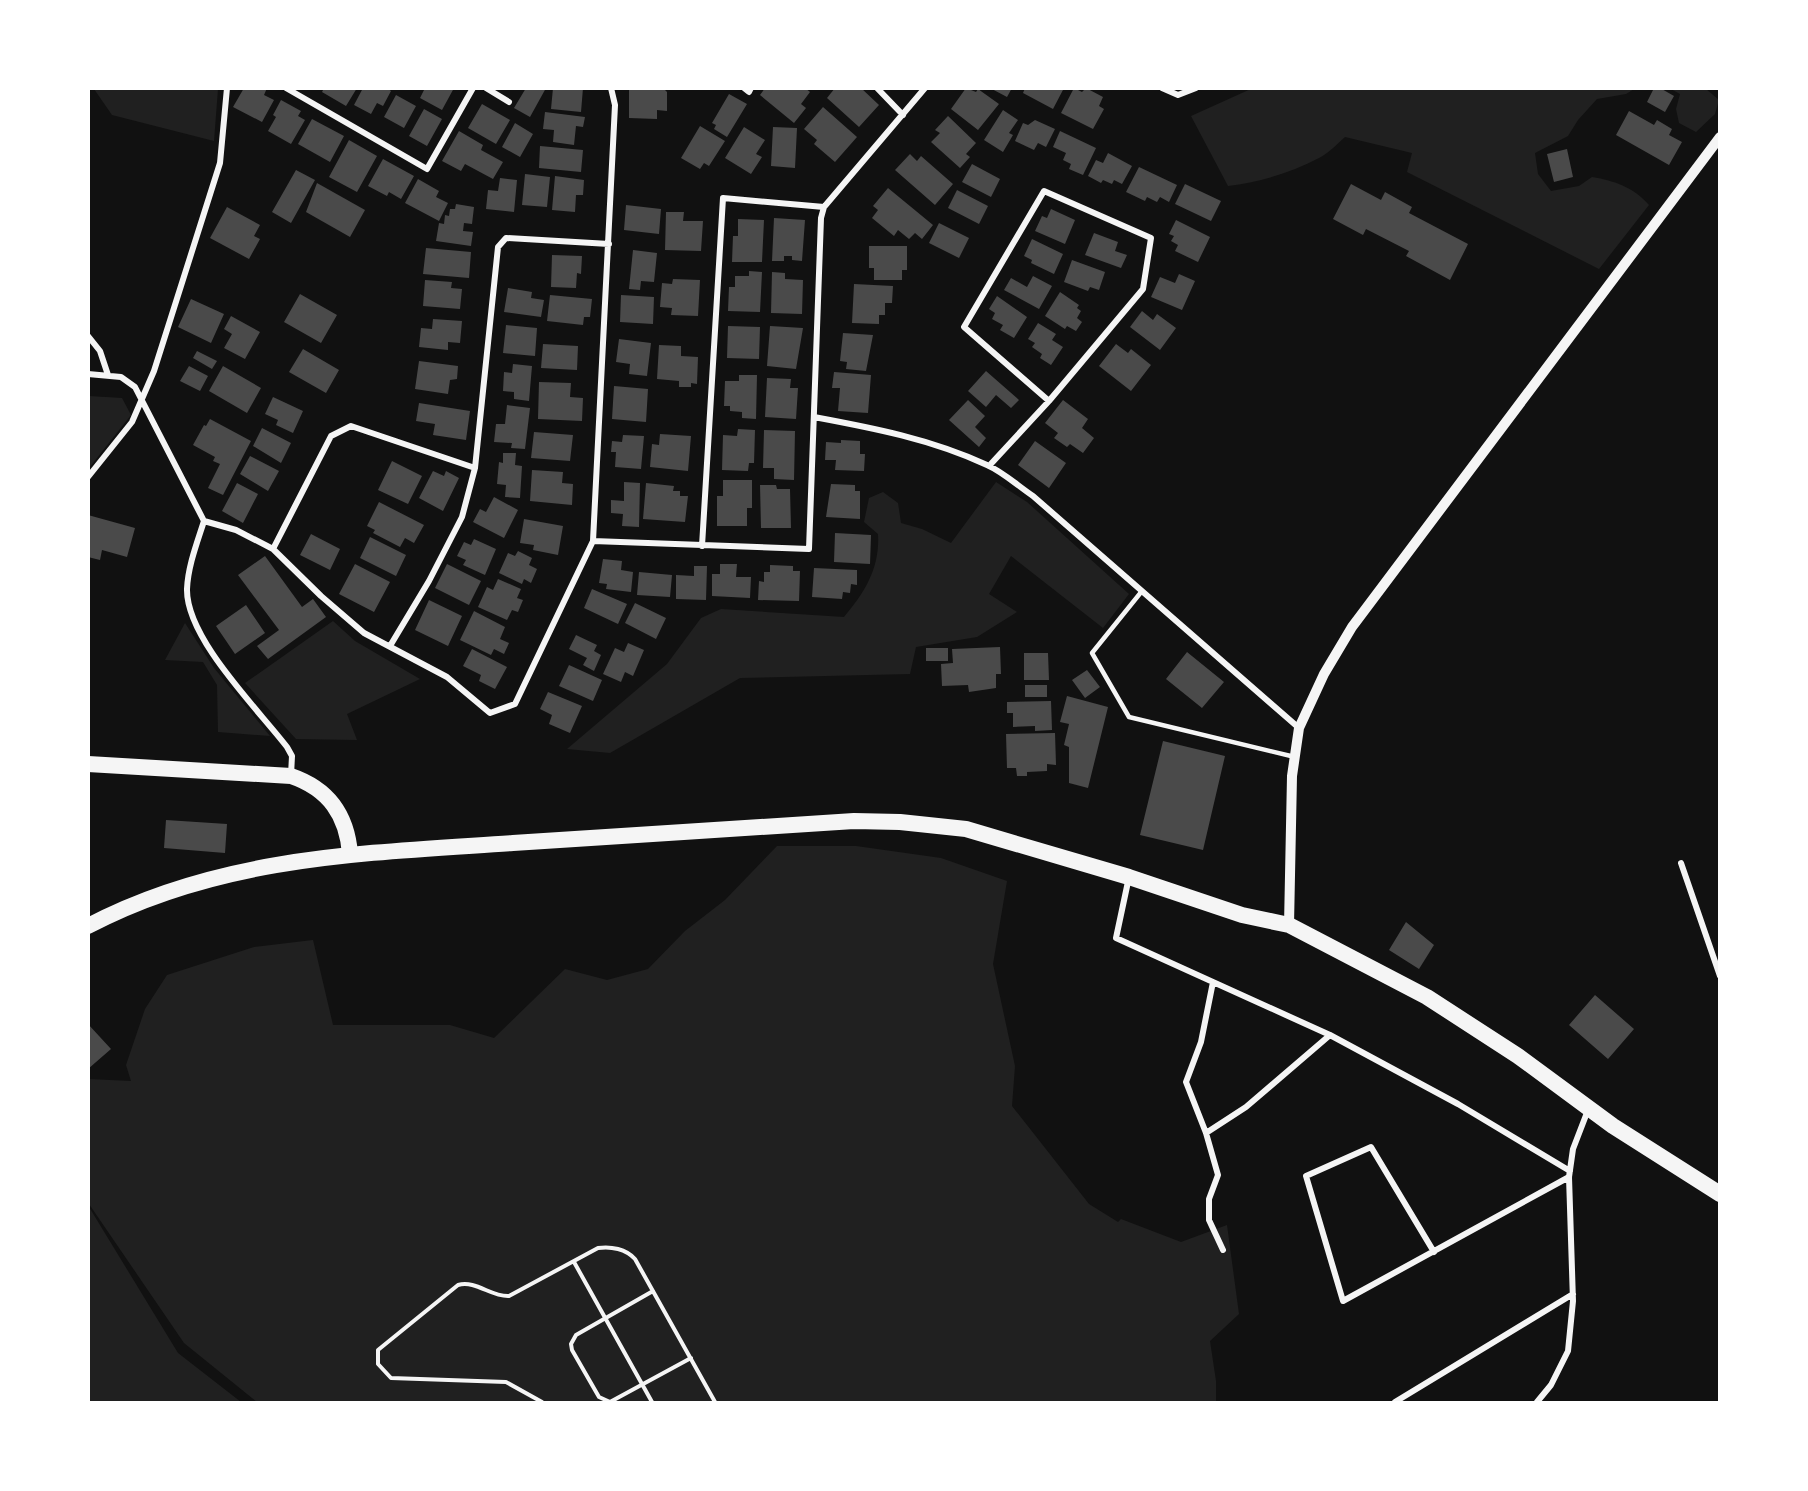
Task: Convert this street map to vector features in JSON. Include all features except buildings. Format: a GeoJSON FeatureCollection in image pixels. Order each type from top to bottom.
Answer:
{"type":"FeatureCollection","features":[{"type":"Feature","properties":{"kind":"highway"},"geometry":{"type":"LineString","coordinates":[[88,764],[291,776],[307,781],[343,817],[350,854]]}},
{"type":"Feature","properties":{"kind":"highway"},"geometry":{"type":"LineString","coordinates":[[88,926],[124,907],[184,885],[248,869],[350,854],[854,821],[900,822],[966,829],[1129,877],[1242,915],[1289,925],[1427,997],[1518,1056],[1588,1109],[1719,1194]]}},
{"type":"Feature","properties":{"kind":"street"},"geometry":{"type":"LineString","coordinates":[[88,477],[132,422],[142,403],[185,279],[220,163],[227,88]]}},
{"type":"Feature","properties":{"kind":"street"},"geometry":{"type":"LineString","coordinates":[[286,88],[427,169],[473,88]]}},
{"type":"Feature","properties":{"kind":"street"},"geometry":{"type":"LineString","coordinates":[[486,88],[509,102]]}},
{"type":"Feature","properties":{"kind":"street"},"geometry":{"type":"LineString","coordinates":[[204,521],[236,530],[273,549],[321,596],[364,633],[447,677],[490,712],[515,704],[593,541],[615,105],[611,88]]}},
{"type":"Feature","properties":{"kind":"street"},"geometry":{"type":"LineString","coordinates":[[744,88],[749,92],[751,88]]}},
{"type":"Feature","properties":{"kind":"street"},"geometry":{"type":"LineString","coordinates":[[877,88],[903,115]]}},
{"type":"Feature","properties":{"kind":"street"},"geometry":{"type":"LineString","coordinates":[[593,541],[809,549],[821,218],[824,207],[925,88]]}},
{"type":"Feature","properties":{"kind":"street"},"geometry":{"type":"LineString","coordinates":[[1162,88],[1178,95],[1196,88]]}},
{"type":"Feature","properties":{"kind":"street"},"geometry":{"type":"LineString","coordinates":[[1289,925],[1292,776],[1299,728],[1324,674],[1352,627],[1719,137]]}},
{"type":"Feature","properties":{"kind":"street"},"geometry":{"type":"LineString","coordinates":[[989,466],[1049,401],[1143,289],[1151,238],[1044,190],[964,327],[1049,401]]}},
{"type":"Feature","properties":{"kind":"street"},"geometry":{"type":"LineString","coordinates":[[702,546],[723,198],[824,207]]}},
{"type":"Feature","properties":{"kind":"street"},"geometry":{"type":"LineString","coordinates":[[390,646],[429,581],[462,517],[475,468],[498,247],[506,238],[609,243]]}},
{"type":"Feature","properties":{"kind":"street"},"geometry":{"type":"LineString","coordinates":[[88,336],[100,351],[108,375]]}},
{"type":"Feature","properties":{"kind":"street"},"geometry":{"type":"LineString","coordinates":[[88,374],[108,375],[128,381],[135,387],[204,521],[189,569],[187,591],[190,614],[218,660],[287,747],[292,756],[291,776]]}},
{"type":"Feature","properties":{"kind":"street"},"geometry":{"type":"LineString","coordinates":[[814,417],[912,438],[989,466],[1033,496],[1299,728]]}},
{"type":"Feature","properties":{"kind":"street"},"geometry":{"type":"LineString","coordinates":[[273,549],[330,436],[351,426],[475,468]]}},
{"type":"Feature","properties":{"kind":"street"},"geometry":{"type":"LineString","coordinates":[[1681,863],[1719,976]]}},
{"type":"Feature","properties":{"kind":"street"},"geometry":{"type":"LineString","coordinates":[[1129,877],[1116,938],[1330,1035],[1458,1104],[1570,1174]]}},
{"type":"Feature","properties":{"kind":"street"},"geometry":{"type":"LineString","coordinates":[[1214,982],[1201,1042],[1186,1082],[1206,1133],[1218,1175],[1209,1199],[1209,1220],[1223,1250]]}},
{"type":"Feature","properties":{"kind":"street"},"geometry":{"type":"LineString","coordinates":[[1206,1133],[1246,1107],[1330,1035]]}},
{"type":"Feature","properties":{"kind":"street"},"geometry":{"type":"LineString","coordinates":[[1537,1402],[1551,1385],[1568,1351],[1573,1294],[1570,1174],[1573,1149],[1588,1109]]}},
{"type":"Feature","properties":{"kind":"street"},"geometry":{"type":"LineString","coordinates":[[1434,1252],[1371,1147],[1306,1176],[1342,1301],[1434,1252],[1570,1174]]}},
{"type":"Feature","properties":{"kind":"street"},"geometry":{"type":"LineString","coordinates":[[1395,1402],[1573,1294]]}},
{"type":"Feature","properties":{"kind":"lane"},"geometry":{"type":"LineString","coordinates":[[1142,591],[1092,653],[1129,717],[1295,757]]}},
{"type":"Feature","properties":{"kind":"path"},"geometry":{"type":"LineString","coordinates":[[542,1402],[506,1382],[391,1378],[378,1364],[378,1350],[458,1284],[466,1283],[499,1296],[509,1296],[598,1248],[618,1249],[635,1259],[715,1402]]}},
{"type":"Feature","properties":{"kind":"path"},"geometry":{"type":"LineString","coordinates":[[574,1262],[652,1402]]}},
{"type":"Feature","properties":{"kind":"path"},"geometry":{"type":"LineString","coordinates":[[653,1291],[576,1335],[571,1344],[572,1350],[599,1397],[604,1401],[614,1402],[690,1358]]}},
{"type":"Feature","properties":{"kind":"shaded area"},"geometry":{"type":"Polygon","coordinates":[[[1253,88],[1634,89],[1626,94],[1597,99],[1578,120],[1568,136],[1535,153],[1538,174],[1551,191],[1579,186],[1592,177],[1623,186],[1637,194],[1649,205],[1599,269],[1407,172],[1412,153],[1345,137],[1323,156],[1297,168],[1263,179],[1228,186],[1191,116],[1253,88]]]}},
{"type":"Feature","properties":{"kind":"shaded area"},"geometry":{"type":"Polygon","coordinates":[[[94,89],[218,89],[214,141],[112,115],[94,89]]]}},
{"type":"Feature","properties":{"kind":"shaded area"},"geometry":{"type":"Polygon","coordinates":[[[1671,89],[1706,89],[1719,100],[1715,114],[1696,132],[1679,123],[1676,109],[1680,94],[1671,89]]]}},
{"type":"Feature","properties":{"kind":"shaded area"},"geometry":{"type":"Polygon","coordinates":[[[89,396],[122,398],[131,415],[89,468],[89,396]]]}},
{"type":"Feature","properties":{"kind":"shaded area"},"geometry":{"type":"Polygon","coordinates":[[[996,482],[1027,502],[1129,594],[1103,628],[1011,556],[989,594],[1017,612],[977,637],[916,647],[910,674],[740,678],[610,753],[567,749],[667,664],[701,618],[721,609],[844,617],[865,589],[874,569],[878,534],[864,522],[869,498],[883,492],[898,503],[901,523],[922,529],[951,543],[996,482]]]}},
{"type":"Feature","properties":{"kind":"shaded area"},"geometry":{"type":"Polygon","coordinates":[[[333,621],[355,641],[420,679],[347,714],[357,740],[296,739],[245,683],[333,621]]]}},
{"type":"Feature","properties":{"kind":"shaded area"},"geometry":{"type":"Polygon","coordinates":[[[185,623],[214,668],[270,736],[218,732],[217,685],[203,662],[165,660],[185,623]]]}},
{"type":"Feature","properties":{"kind":"shaded area"},"geometry":{"type":"Polygon","coordinates":[[[777,846],[856,846],[941,858],[1007,881],[993,964],[1015,1066],[1012,1106],[1089,1204],[1118,1222],[1121,1219],[1181,1242],[1227,1225],[1239,1314],[1210,1341],[1216,1381],[1216,1402],[257,1402],[184,1343],[89,1204],[88,1079],[131,1081],[126,1065],[145,1009],[167,975],[254,947],[313,940],[333,1025],[450,1025],[494,1038],[565,969],[607,980],[648,969],[685,931],[725,900],[777,846]]]}},
{"type":"Feature","properties":{"kind":"shaded area"},"geometry":{"type":"Polygon","coordinates":[[[89,1207],[178,1353],[241,1402],[89,1402],[89,1207]]]}}]}
